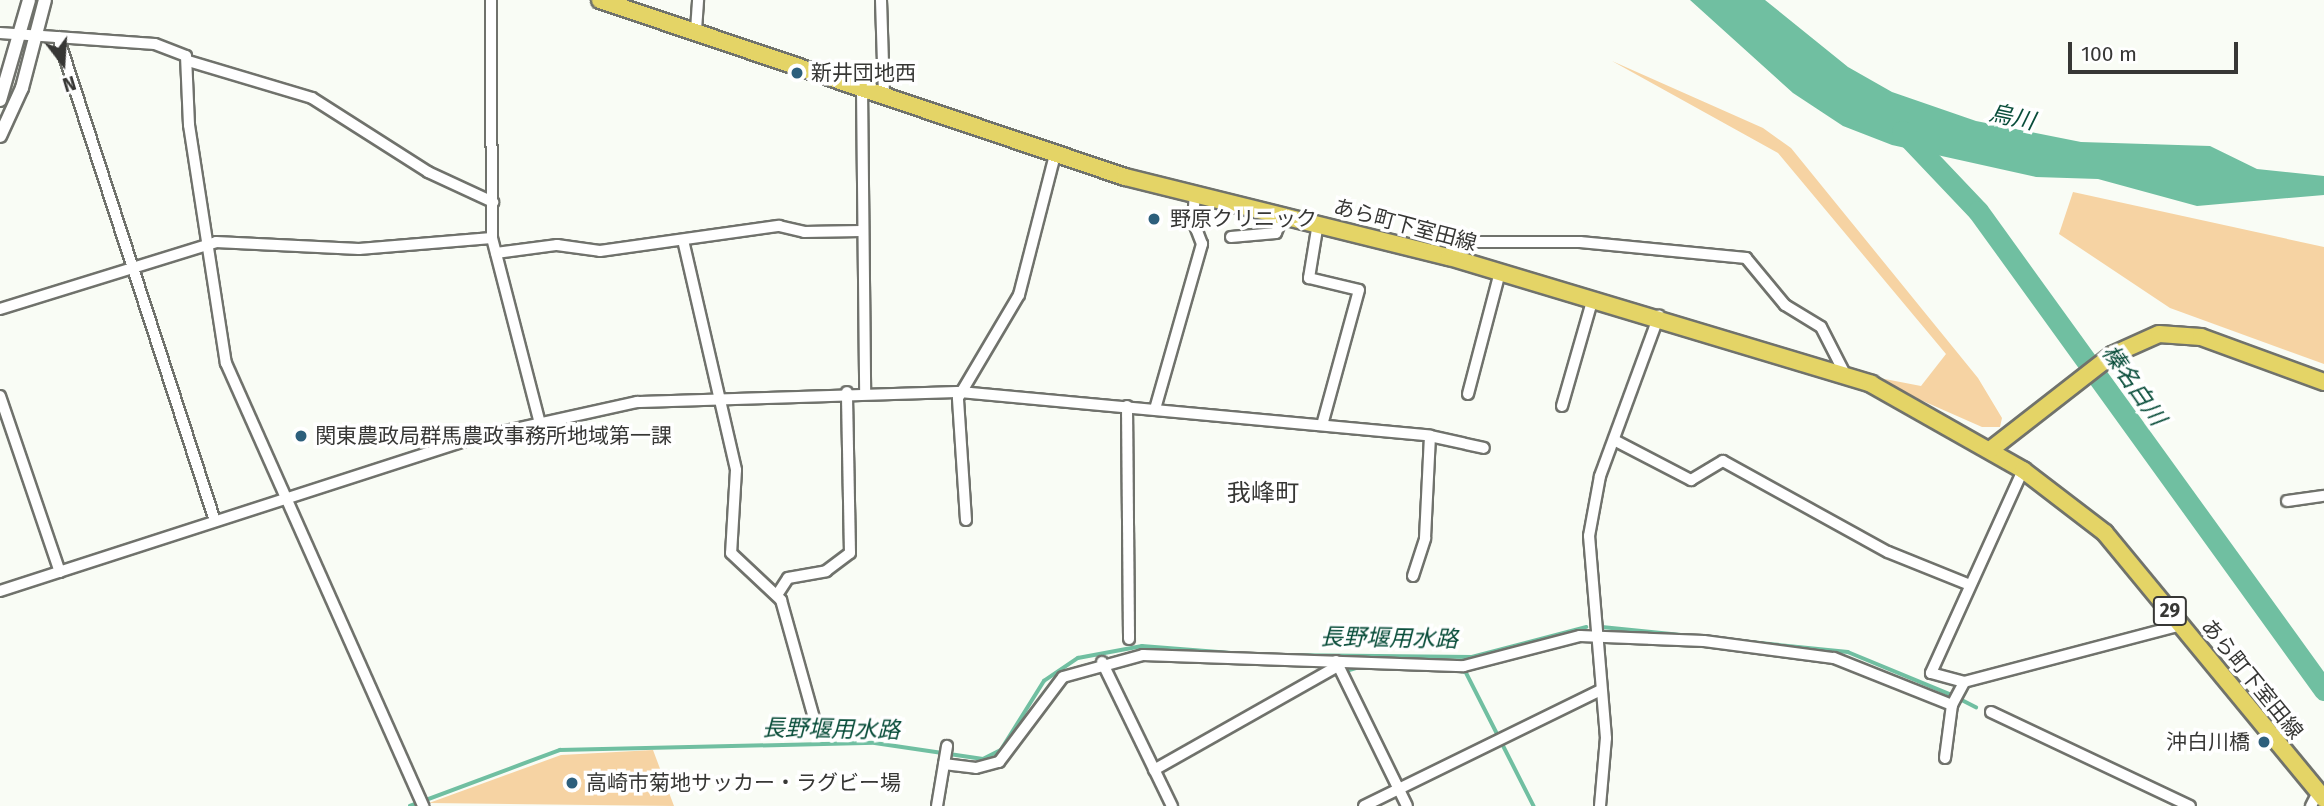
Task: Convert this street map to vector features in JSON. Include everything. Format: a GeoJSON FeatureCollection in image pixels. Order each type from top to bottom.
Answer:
{"type":"FeatureCollection","features":[{"type":"Feature","properties":{"kind":"main road","name":"あら町下室田線"},"geometry":{"type":"LineString","coordinates":[[600,0],[884,94],[1055,155],[1195,195],[1449,257],[1659,316],[1845,374],[2023,470],[2105,533],[2318,799]]}},
{"type":"Feature","properties":{"kind":"main road"},"geometry":{"type":"LineString","coordinates":[[1990,450],[2137,341],[2159,334],[2201,337],[2324,382]]}},
{"type":"Feature","properties":{"kind":"street"},"geometry":{"type":"LineString","coordinates":[[0,100],[22,34],[29,0]]}},
{"type":"Feature","properties":{"kind":"street"},"geometry":{"type":"LineString","coordinates":[[0,136],[38,35],[46,0]]}},
{"type":"Feature","properties":{"kind":"street"},"geometry":{"type":"LineString","coordinates":[[491,0],[492,238],[539,420]]}},
{"type":"Feature","properties":{"kind":"street"},"geometry":{"type":"LineString","coordinates":[[696,30],[698,0]]}},
{"type":"Feature","properties":{"kind":"street"},"geometry":{"type":"LineString","coordinates":[[881,0],[884,94]]}},
{"type":"Feature","properties":{"kind":"street"},"geometry":{"type":"LineString","coordinates":[[0,33],[155,44],[188,61],[312,98],[428,172],[493,202]]}},
{"type":"Feature","properties":{"kind":"street"},"geometry":{"type":"LineString","coordinates":[[58,37],[215,521]]}},
{"type":"Feature","properties":{"kind":"street"},"geometry":{"type":"LineString","coordinates":[[188,61],[189,125],[222,350],[285,499],[421,801]]}},
{"type":"Feature","properties":{"kind":"street"},"geometry":{"type":"LineString","coordinates":[[862,88],[864,391]]}},
{"type":"Feature","properties":{"kind":"street"},"geometry":{"type":"LineString","coordinates":[[966,520],[960,392],[1018,295],[1055,155]]}},
{"type":"Feature","properties":{"kind":"street"},"geometry":{"type":"LineString","coordinates":[[1155,409],[1202,244],[1193,222],[1195,195]]}},
{"type":"Feature","properties":{"kind":"street"},"geometry":{"type":"LineString","coordinates":[[1231,237],[1276,233],[1283,216]]}},
{"type":"Feature","properties":{"kind":"street"},"geometry":{"type":"LineString","coordinates":[[1318,223],[1309,278],[1359,290],[1322,425]]}},
{"type":"Feature","properties":{"kind":"street"},"geometry":{"type":"LineString","coordinates":[[496,253],[556,245],[600,251],[779,226],[804,233],[861,231]]}},
{"type":"Feature","properties":{"kind":"street"},"geometry":{"type":"LineString","coordinates":[[0,309],[208,244],[359,249],[492,238]]}},
{"type":"Feature","properties":{"kind":"street"},"geometry":{"type":"LineString","coordinates":[[683,240],[736,470],[731,553],[777,595],[814,718]]}},
{"type":"Feature","properties":{"kind":"street"},"geometry":{"type":"LineString","coordinates":[[1449,257],[1456,243],[1580,242],[1746,258],[1785,305],[1821,327],[1845,374]]}},
{"type":"Feature","properties":{"kind":"street"},"geometry":{"type":"LineString","coordinates":[[1468,394],[1500,272]]}},
{"type":"Feature","properties":{"kind":"street"},"geometry":{"type":"LineString","coordinates":[[1562,406],[1593,298]]}},
{"type":"Feature","properties":{"kind":"street"},"geometry":{"type":"LineString","coordinates":[[1600,806],[1606,738],[1594,636],[1589,536],[1614,440],[1659,316]]}},
{"type":"Feature","properties":{"kind":"street"},"geometry":{"type":"LineString","coordinates":[[777,595],[788,578],[826,570],[850,553],[848,392]]}},
{"type":"Feature","properties":{"kind":"street"},"geometry":{"type":"LineString","coordinates":[[0,592],[215,521],[539,420],[719,394],[960,392],[1430,436],[1484,448]]}},
{"type":"Feature","properties":{"kind":"street"},"geometry":{"type":"LineString","coordinates":[[0,396],[60,572]]}},
{"type":"Feature","properties":{"kind":"street"},"geometry":{"type":"LineString","coordinates":[[1127,406],[1129,639]]}},
{"type":"Feature","properties":{"kind":"street"},"geometry":{"type":"LineString","coordinates":[[1413,576],[1425,538],[1430,436]]}},
{"type":"Feature","properties":{"kind":"street"},"geometry":{"type":"LineString","coordinates":[[1614,440],[1696,481],[1723,461],[1888,552],[1970,585]]}},
{"type":"Feature","properties":{"kind":"street"},"geometry":{"type":"LineString","coordinates":[[2023,470],[1931,673],[1964,682],[2181,625]]}},
{"type":"Feature","properties":{"kind":"street"},"geometry":{"type":"LineString","coordinates":[[2287,501],[2324,496]]}},
{"type":"Feature","properties":{"kind":"street"},"geometry":{"type":"LineString","coordinates":[[937,806],[945,755],[976,768],[999,762],[1055,685],[1102,662],[1155,654],[1249,663],[1464,666],[1553,640],[1594,636],[1819,654],[1952,705]]}},
{"type":"Feature","properties":{"kind":"street"},"geometry":{"type":"LineString","coordinates":[[1102,662],[1172,806]]}},
{"type":"Feature","properties":{"kind":"street"},"geometry":{"type":"LineString","coordinates":[[1154,770],[1336,664]]}},
{"type":"Feature","properties":{"kind":"street"},"geometry":{"type":"LineString","coordinates":[[1336,664],[1407,806]]}},
{"type":"Feature","properties":{"kind":"street"},"geometry":{"type":"LineString","coordinates":[[1945,758],[1952,705],[1964,682]]}},
{"type":"Feature","properties":{"kind":"street"},"geometry":{"type":"LineString","coordinates":[[1364,806],[1599,691]]}},
{"type":"Feature","properties":{"kind":"street"},"geometry":{"type":"LineString","coordinates":[[1990,712],[2190,806]]}},
{"type":"Feature","properties":{"kind":"street"},"geometry":{"type":"LineString","coordinates":[[2164,806],[2170,796]]}},
{"type":"Feature","properties":{"kind":"shaded area"},"geometry":{"type":"Polygon","coordinates":[[[1690,0],[1765,0],[1848,67],[1892,92],[1976,121],[2081,142],[2210,146],[2257,169],[2324,176],[2324,195],[2197,206],[2098,179],[2036,177],[1892,145],[1843,126],[1793,93],[1690,0]]]}},
{"type":"Feature","properties":{"kind":"shaded area"},"geometry":{"type":"Polygon","coordinates":[[[1612,61],[1763,128],[1791,148],[1978,378],[2002,418],[2000,427],[1982,427],[1864,375],[1921,386],[1946,354],[1778,153],[1612,61]]]}},
{"type":"Feature","properties":{"kind":"shaded area"},"geometry":{"type":"Polygon","coordinates":[[[2073,192],[2324,247],[2324,364],[2170,308],[2059,234],[2073,192]]]}},
{"type":"Feature","properties":{"kind":"shaded area","name":"高崎市菊地サッカー・ラグビー場"},"geometry":{"type":"Polygon","coordinates":[[[653,750],[674,806],[429,803],[561,755],[653,750]]]}},
{"type":"Feature","properties":{"kind":"waterway","name":"榛名白川"},"geometry":{"type":"LineString","coordinates":[[1902,131],[1978,211],[2324,690]]}},
{"type":"Feature","properties":{"kind":"waterway","name":"長野堰用水路"},"geometry":{"type":"LineString","coordinates":[[1281,655],[1472,657],[1586,627]]}},
{"type":"Feature","properties":{"kind":"waterway","name":"長野堰用水路"},"geometry":{"type":"LineString","coordinates":[[1602,627],[1848,652],[1952,695]]}},
{"type":"Feature","properties":{"kind":"waterway","name":"長野堰用水路"},"geometry":{"type":"LineString","coordinates":[[410,806],[560,750],[875,743],[983,759],[1001,750],[1044,681],[1078,658],[1142,646],[1231,653]]}},
{"type":"Feature","properties":{"kind":"waterway"},"geometry":{"type":"LineString","coordinates":[[1346,671],[1363,666]]}},
{"type":"Feature","properties":{"kind":"waterway"},"geometry":{"type":"LineString","coordinates":[[1454,670],[1466,672],[1534,806]]}},
{"type":"Feature","properties":{"kind":"waterway","name":"長野堰用水路"},"geometry":{"type":"LineString","coordinates":[[1962,700],[1976,707]]}},
{"type":"Feature","properties":{"kind":"place","name":"新井団地西"},"geometry":{"type":"Point","coordinates":[797,73]}},
{"type":"Feature","properties":{"kind":"place","name":"野原クリニック"},"geometry":{"type":"Point","coordinates":[1154,219]}},
{"type":"Feature","properties":{"kind":"place","name":"関東農政局群馬農政事務所地域第一課"},"geometry":{"type":"Point","coordinates":[301,436]}},
{"type":"Feature","properties":{"kind":"place","name":"沖白川橋"},"geometry":{"type":"Point","coordinates":[2264,742]}},
{"type":"Feature","properties":{"kind":"place","name":"高崎市菊地サッカー・ラグビー場"},"geometry":{"type":"Point","coordinates":[572,783]}},
{"type":"Feature","properties":{"kind":"district","name":"我峰町"},"geometry":{"type":"Point","coordinates":[1263,494]}},
{"type":"Feature","properties":{"kind":"water label","name":"烏川"},"geometry":{"type":"Point","coordinates":[2012,117]}}]}
